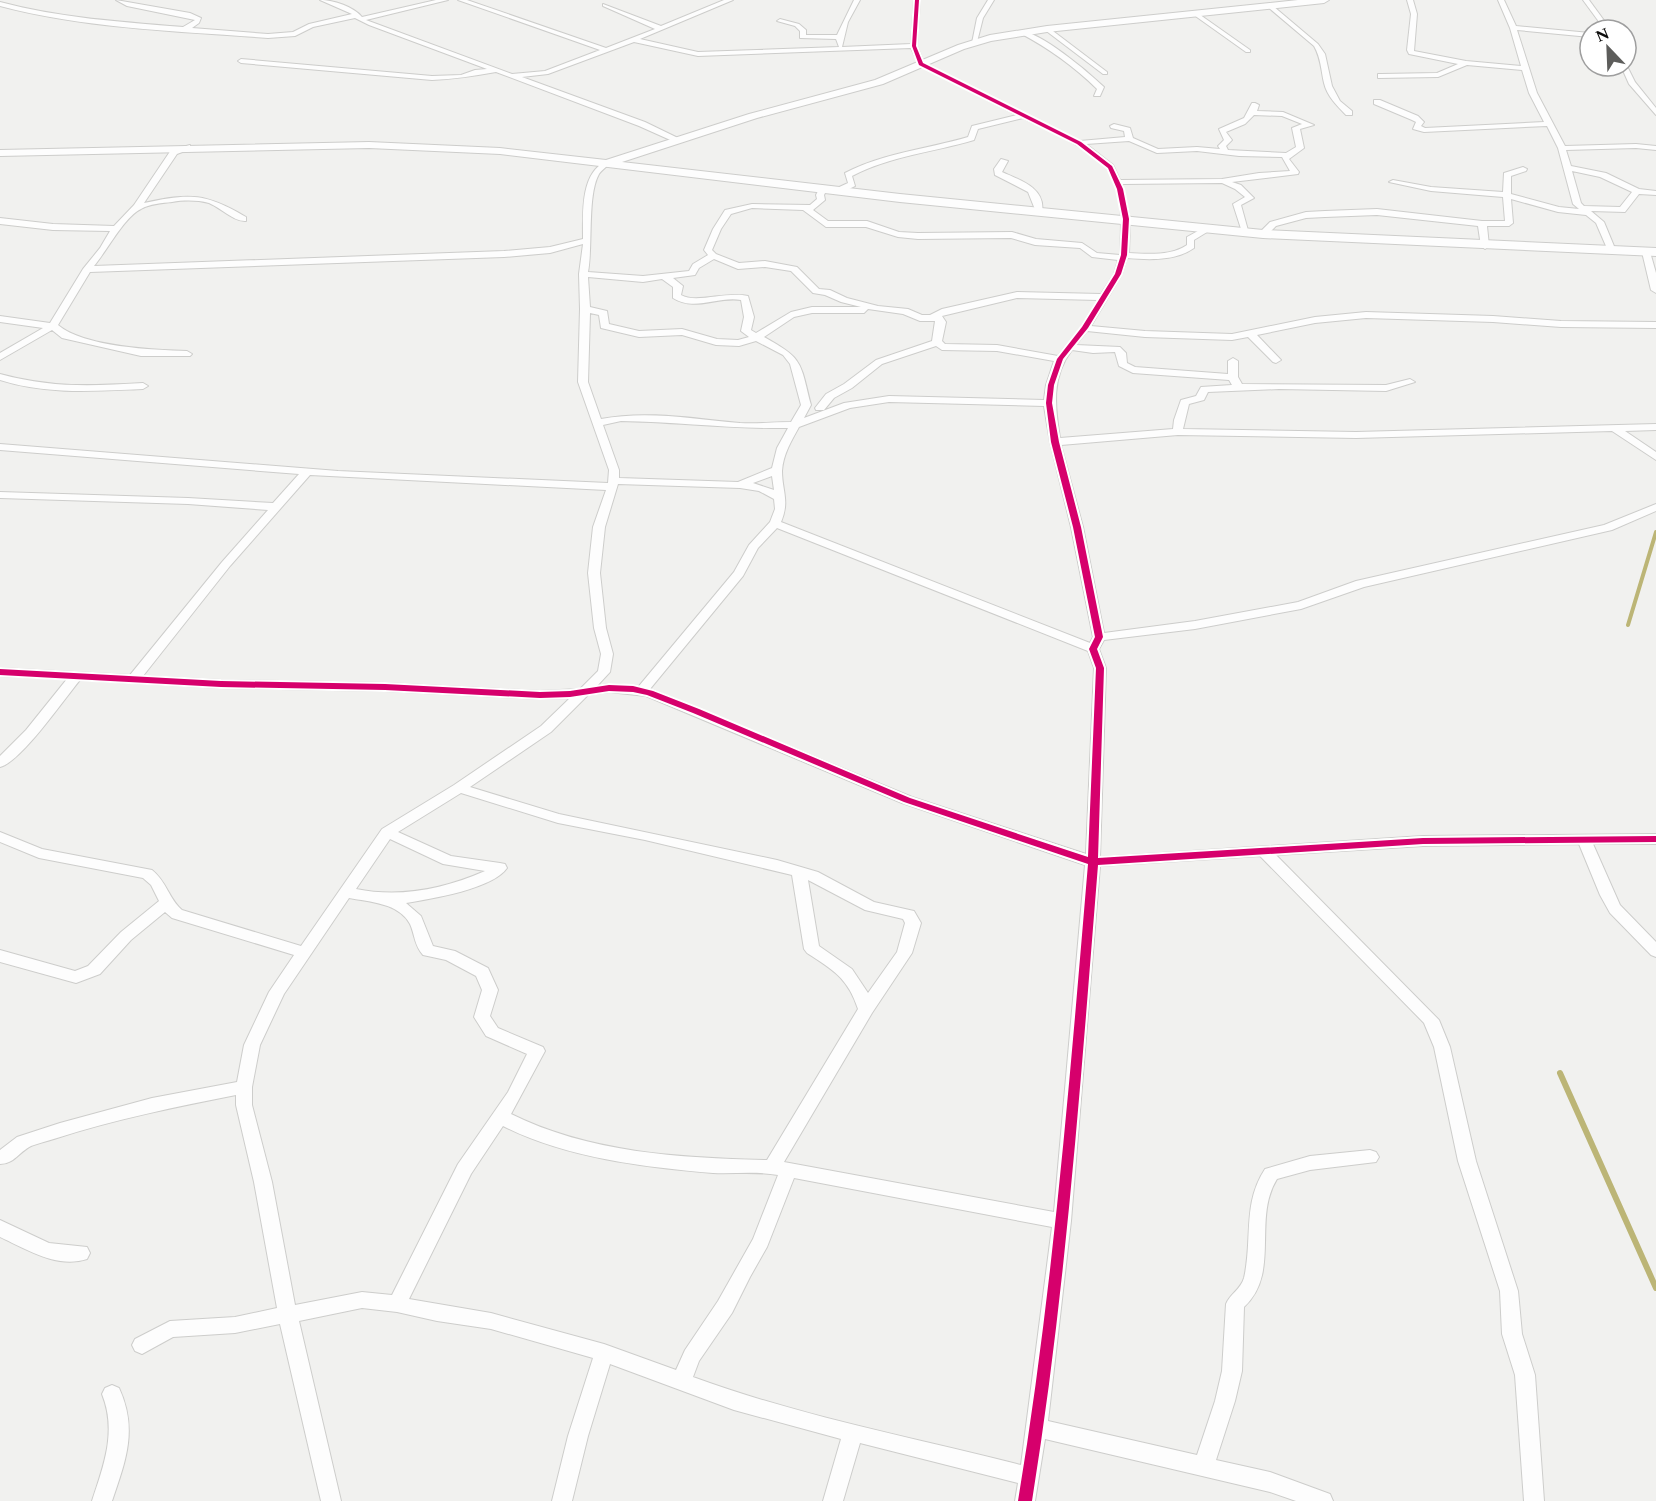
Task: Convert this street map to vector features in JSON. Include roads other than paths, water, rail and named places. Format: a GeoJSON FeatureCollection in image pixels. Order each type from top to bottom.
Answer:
{"type":"FeatureCollection","features":[{"type":"Feature","properties":{"kind":"main road"},"geometry":{"type":"LineString","coordinates":[[605,164],[753,116],[879,82],[974,42],[1047,29],[1324,0]]}},
{"type":"Feature","properties":{"kind":"main road"},"geometry":{"type":"LineString","coordinates":[[0,153],[187,147],[369,145],[500,151],[838,191],[1263,234],[1651,252]]}},
{"type":"Feature","properties":{"kind":"street"},"geometry":{"type":"LineString","coordinates":[[119,0],[129,4],[190,15],[199,19],[183,30]]}},
{"type":"Feature","properties":{"kind":"street"},"geometry":{"type":"LineString","coordinates":[[323,0],[359,17],[495,71],[597,110],[642,124],[677,141]]}},
{"type":"Feature","properties":{"kind":"street"},"geometry":{"type":"LineString","coordinates":[[0,4],[34,14],[183,30],[283,36],[295,34],[311,25],[445,0]]}},
{"type":"Feature","properties":{"kind":"street"},"geometry":{"type":"LineString","coordinates":[[461,0],[606,50]]}},
{"type":"Feature","properties":{"kind":"street"},"geometry":{"type":"LineString","coordinates":[[509,76],[546,73],[730,0]]}},
{"type":"Feature","properties":{"kind":"street"},"geometry":{"type":"LineString","coordinates":[[838,37],[857,0]]}},
{"type":"Feature","properties":{"kind":"street"},"geometry":{"type":"LineString","coordinates":[[917,0],[914,46],[921,64],[1079,143],[1110,167],[1117,183],[1126,219],[1124,257],[1118,274],[1086,328],[1060,359],[1051,385],[1049,403],[1055,442],[1077,527],[1100,668],[1094,862],[1062,1221],[1037,1428],[1025,1501]]}},
{"type":"Feature","properties":{"kind":"street"},"geometry":{"type":"LineString","coordinates":[[974,42],[980,18],[991,0]]}},
{"type":"Feature","properties":{"kind":"street"},"geometry":{"type":"LineString","coordinates":[[1410,0],[1414,14],[1411,53],[1466,63],[1524,68]]}},
{"type":"Feature","properties":{"kind":"street"},"geometry":{"type":"LineString","coordinates":[[1501,0],[1513,28],[1533,93],[1562,148],[1577,204],[1600,222],[1612,251]]}},
{"type":"Feature","properties":{"kind":"street"},"geometry":{"type":"LineString","coordinates":[[1586,0],[1599,18]]}},
{"type":"Feature","properties":{"kind":"street"},"geometry":{"type":"LineString","coordinates":[[605,5],[660,28]]}},
{"type":"Feature","properties":{"kind":"street"},"geometry":{"type":"LineString","coordinates":[[1271,7],[1316,45],[1322,54],[1328,86],[1336,102],[1349,113]]}},
{"type":"Feature","properties":{"kind":"street"},"geometry":{"type":"LineString","coordinates":[[1196,14],[1248,51]]}},
{"type":"Feature","properties":{"kind":"street"},"geometry":{"type":"LineString","coordinates":[[780,21],[801,28],[802,36],[838,37]]}},
{"type":"Feature","properties":{"kind":"street"},"geometry":{"type":"LineString","coordinates":[[1513,28],[1578,34]]}},
{"type":"Feature","properties":{"kind":"street"},"geometry":{"type":"LineString","coordinates":[[1047,29],[1105,73]]}},
{"type":"Feature","properties":{"kind":"street"},"geometry":{"type":"LineString","coordinates":[[1022,32],[1068,61],[1101,89],[1097,94]]}},
{"type":"Feature","properties":{"kind":"street"},"geometry":{"type":"LineString","coordinates":[[838,37],[844,49]]}},
{"type":"Feature","properties":{"kind":"street"},"geometry":{"type":"LineString","coordinates":[[633,40],[698,54],[914,46]]}},
{"type":"Feature","properties":{"kind":"street"},"geometry":{"type":"LineString","coordinates":[[241,61],[432,78],[462,77],[475,72],[495,71]]}},
{"type":"Feature","properties":{"kind":"street"},"geometry":{"type":"LineString","coordinates":[[1381,76],[1438,75],[1466,63]]}},
{"type":"Feature","properties":{"kind":"street"},"geometry":{"type":"LineString","coordinates":[[534,84],[546,73]]}},
{"type":"Feature","properties":{"kind":"street"},"geometry":{"type":"LineString","coordinates":[[1630,78],[1656,113]]}},
{"type":"Feature","properties":{"kind":"street"},"geometry":{"type":"LineString","coordinates":[[1377,102],[1415,118],[1420,122],[1416,127],[1424,130],[1551,124]]}},
{"type":"Feature","properties":{"kind":"street"},"geometry":{"type":"LineString","coordinates":[[1079,143],[1130,139],[1156,152],[1197,149],[1225,152],[1287,155],[1300,148],[1296,128],[1310,125],[1283,114],[1254,109],[1247,121],[1222,131],[1228,140],[1222,146],[1225,152]]}},
{"type":"Feature","properties":{"kind":"street"},"geometry":{"type":"LineString","coordinates":[[838,191],[852,184],[848,174],[868,164],[944,148],[971,138],[975,128],[1024,115]]}},
{"type":"Feature","properties":{"kind":"street"},"geometry":{"type":"LineString","coordinates":[[1114,126],[1127,130],[1130,139]]}},
{"type":"Feature","properties":{"kind":"street"},"geometry":{"type":"LineString","coordinates":[[1562,148],[1625,146],[1656,148]]}},
{"type":"Feature","properties":{"kind":"street"},"geometry":{"type":"LineString","coordinates":[[0,357],[53,326],[87,269],[104,249],[116,229],[136,207],[174,152],[187,147]]}},
{"type":"Feature","properties":{"kind":"street"},"geometry":{"type":"LineString","coordinates":[[1117,183],[1221,181],[1259,175],[1294,173],[1286,159],[1287,155]]}},
{"type":"Feature","properties":{"kind":"street"},"geometry":{"type":"LineString","coordinates":[[1004,161],[998,173],[1031,189],[1039,203],[1039,210]]}},
{"type":"Feature","properties":{"kind":"street"},"geometry":{"type":"LineString","coordinates":[[331,1501],[288,1316],[264,1182],[244,1105],[244,1087],[252,1045],[277,992],[387,832],[459,788],[546,729],[604,672],[607,654],[600,628],[594,573],[599,527],[613,484],[609,453],[583,382],[585,309],[583,274],[588,240],[587,208],[595,174],[605,164]]}},
{"type":"Feature","properties":{"kind":"street"},"geometry":{"type":"LineString","coordinates":[[1567,168],[1604,175],[1610,180],[1624,183],[1637,190],[1656,193]]}},
{"type":"Feature","properties":{"kind":"street"},"geometry":{"type":"LineString","coordinates":[[1263,234],[1273,225],[1306,215],[1324,214],[1377,212],[1482,225],[1509,223],[1507,174],[1523,169]]}},
{"type":"Feature","properties":{"kind":"street"},"geometry":{"type":"LineString","coordinates":[[1221,181],[1238,187],[1250,198],[1237,204],[1246,232]]}},
{"type":"Feature","properties":{"kind":"street"},"geometry":{"type":"LineString","coordinates":[[1393,183],[1431,189],[1507,195],[1558,209],[1584,210],[1622,210],[1637,190]]}},
{"type":"Feature","properties":{"kind":"street"},"geometry":{"type":"LineString","coordinates":[[823,189],[820,195],[821,200],[812,208],[752,206],[728,212],[717,229],[708,250],[713,256],[738,266],[765,264],[794,269],[816,291],[827,292],[878,309]]}},
{"type":"Feature","properties":{"kind":"street"},"geometry":{"type":"LineString","coordinates":[[136,207],[167,200],[202,199],[243,219]]}},
{"type":"Feature","properties":{"kind":"street"},"geometry":{"type":"LineString","coordinates":[[805,208],[826,224],[867,224],[898,234],[918,236],[1012,235],[1035,242],[1082,246],[1095,255],[1124,257],[1183,252],[1191,246],[1190,239],[1208,229]]}},
{"type":"Feature","properties":{"kind":"street"},"geometry":{"type":"LineString","coordinates":[[0,221],[53,227],[116,229]]}},
{"type":"Feature","properties":{"kind":"street"},"geometry":{"type":"LineString","coordinates":[[1482,225],[1485,246]]}},
{"type":"Feature","properties":{"kind":"street"},"geometry":{"type":"LineString","coordinates":[[87,269],[485,255],[550,250],[588,240]]}},
{"type":"Feature","properties":{"kind":"street"},"geometry":{"type":"LineString","coordinates":[[1651,252],[1656,290]]}},
{"type":"Feature","properties":{"kind":"street"},"geometry":{"type":"LineString","coordinates":[[583,274],[632,279],[665,277],[692,273],[696,266],[713,256]]}},
{"type":"Feature","properties":{"kind":"street"},"geometry":{"type":"LineString","coordinates":[[642,691],[739,573],[753,547],[775,523],[781,509],[777,470],[782,448],[806,405],[795,363],[786,353],[746,331],[749,317],[746,298],[731,296],[690,302],[681,300],[676,296],[678,286],[665,277]]}},
{"type":"Feature","properties":{"kind":"street"},"geometry":{"type":"LineString","coordinates":[[933,317],[945,311],[1017,296],[1104,297]]}},
{"type":"Feature","properties":{"kind":"street"},"geometry":{"type":"LineString","coordinates":[[585,309],[604,313],[604,326],[639,334],[682,332],[716,342],[739,343],[755,338],[791,315],[812,310],[905,311],[918,317],[933,317],[941,320],[937,343]]}},
{"type":"Feature","properties":{"kind":"street"},"geometry":{"type":"LineString","coordinates":[[1086,328],[1202,337],[1251,334],[1315,320],[1366,315],[1492,319],[1561,324],[1656,325]]}},
{"type":"Feature","properties":{"kind":"street"},"geometry":{"type":"LineString","coordinates":[[0,319],[53,326],[65,336],[141,353],[187,354]]}},
{"type":"Feature","properties":{"kind":"street"},"geometry":{"type":"LineString","coordinates":[[1251,334],[1276,360]]}},
{"type":"Feature","properties":{"kind":"street"},"geometry":{"type":"LineString","coordinates":[[820,408],[830,396],[848,386],[879,362],[937,343],[950,347],[997,348],[1060,359]]}},
{"type":"Feature","properties":{"kind":"street"},"geometry":{"type":"LineString","coordinates":[[1068,347],[1093,350],[1117,349],[1122,364],[1133,370],[1233,377]]}},
{"type":"Feature","properties":{"kind":"street"},"geometry":{"type":"LineString","coordinates":[[1233,361],[1233,377],[1238,387]]}},
{"type":"Feature","properties":{"kind":"street"},"geometry":{"type":"LineString","coordinates":[[0,377],[22,384],[55,387],[143,386]]}},
{"type":"Feature","properties":{"kind":"street"},"geometry":{"type":"LineString","coordinates":[[1178,432],[1185,402],[1200,398],[1205,389],[1279,386],[1386,388],[1410,382]]}},
{"type":"Feature","properties":{"kind":"street"},"geometry":{"type":"LineString","coordinates":[[597,423],[621,418],[674,419],[743,426],[794,425],[848,405],[889,399],[1049,403]]}},
{"type":"Feature","properties":{"kind":"street"},"geometry":{"type":"LineString","coordinates":[[806,405],[832,411]]}},
{"type":"Feature","properties":{"kind":"street"},"geometry":{"type":"LineString","coordinates":[[1055,442],[1178,432],[1356,435],[1656,427]]}},
{"type":"Feature","properties":{"kind":"street"},"geometry":{"type":"LineString","coordinates":[[1614,428],[1656,457]]}},
{"type":"Feature","properties":{"kind":"street"},"geometry":{"type":"LineString","coordinates":[[0,447],[308,471],[613,484],[740,485],[762,488],[779,497]]}},
{"type":"Feature","properties":{"kind":"street"},"geometry":{"type":"LineString","coordinates":[[740,485],[777,470]]}},
{"type":"Feature","properties":{"kind":"street"},"geometry":{"type":"LineString","coordinates":[[134,679],[226,564],[308,471]]}},
{"type":"Feature","properties":{"kind":"street"},"geometry":{"type":"LineString","coordinates":[[0,495],[188,501],[276,507]]}},
{"type":"Feature","properties":{"kind":"street"},"geometry":{"type":"LineString","coordinates":[[775,523],[1096,643],[1301,605],[1360,584],[1608,528],[1656,507]]}},
{"type":"Feature","properties":{"kind":"street"},"geometry":{"type":"LineString","coordinates":[[0,672],[221,684],[386,687],[540,695],[609,688],[642,691],[696,711],[906,800],[1094,862],[1424,841],[1656,839]]}},
{"type":"Feature","properties":{"kind":"street"},"geometry":{"type":"LineString","coordinates":[[0,763],[19,748],[49,707],[77,676]]}},
{"type":"Feature","properties":{"kind":"street"},"geometry":{"type":"LineString","coordinates":[[459,788],[558,818],[645,835],[799,872],[823,881],[870,906],[909,915],[914,923],[904,953],[866,1009],[780,1169],[761,1242],[725,1307],[692,1356],[681,1381]]}},
{"type":"Feature","properties":{"kind":"street"},"geometry":{"type":"LineString","coordinates":[[345,892],[391,900],[469,884],[493,874],[500,868],[448,861],[387,832]]}},
{"type":"Feature","properties":{"kind":"street"},"geometry":{"type":"LineString","coordinates":[[0,837],[39,854],[147,874],[157,882],[167,903],[177,914],[303,952]]}},
{"type":"Feature","properties":{"kind":"street"},"geometry":{"type":"LineString","coordinates":[[1584,838],[1607,895],[1616,909],[1656,951]]}},
{"type":"Feature","properties":{"kind":"street"},"geometry":{"type":"LineString","coordinates":[[1264,852],[1431,1020],[1442,1047],[1467,1161],[1509,1291],[1512,1334],[1525,1375],[1534,1501]]}},
{"type":"Feature","properties":{"kind":"street"},"geometry":{"type":"LineString","coordinates":[[799,872],[812,949],[847,972],[860,987],[866,1009]]}},
{"type":"Feature","properties":{"kind":"street"},"geometry":{"type":"LineString","coordinates":[[391,900],[416,920],[423,945],[428,951],[450,955],[482,972],[490,990],[482,1017],[492,1032],[537,1051],[514,1096],[464,1169],[397,1304]]}},
{"type":"Feature","properties":{"kind":"street"},"geometry":{"type":"LineString","coordinates":[[0,956],[76,977],[94,970],[126,936],[167,903]]}},
{"type":"Feature","properties":{"kind":"street"},"geometry":{"type":"LineString","coordinates":[[2,1159],[23,1142],[60,1130],[152,1105],[244,1087]]}},
{"type":"Feature","properties":{"kind":"street"},"geometry":{"type":"LineString","coordinates":[[499,1116],[529,1131],[616,1154],[668,1162],[780,1169],[1062,1221]]}},
{"type":"Feature","properties":{"kind":"street"},"geometry":{"type":"LineString","coordinates":[[1203,1467],[1225,1401],[1232,1371],[1235,1304],[1248,1293],[1253,1279],[1258,1242],[1257,1215],[1264,1185],[1271,1174],[1310,1163],[1370,1157]]}},
{"type":"Feature","properties":{"kind":"street"},"geometry":{"type":"LineString","coordinates":[[0,1228],[47,1251],[81,1252]]}},
{"type":"Feature","properties":{"kind":"street"},"geometry":{"type":"LineString","coordinates":[[142,1345],[170,1329],[235,1325],[362,1300],[397,1304],[436,1313],[491,1321],[604,1353],[734,1401],[1028,1476]]}},
{"type":"Feature","properties":{"kind":"street"},"geometry":{"type":"LineString","coordinates":[[562,1501],[604,1353]]}},
{"type":"Feature","properties":{"kind":"street"},"geometry":{"type":"LineString","coordinates":[[102,1501],[120,1444],[118,1405],[112,1394]]}},
{"type":"Feature","properties":{"kind":"street"},"geometry":{"type":"LineString","coordinates":[[1037,1428],[1270,1482],[1323,1501]]}},
{"type":"Feature","properties":{"kind":"street"},"geometry":{"type":"LineString","coordinates":[[833,1501],[853,1432]]}},
{"type":"Feature","properties":{"kind":"waterway"},"geometry":{"type":"LineString","coordinates":[[1628,625],[1656,532]]}},
{"type":"Feature","properties":{"kind":"waterway"},"geometry":{"type":"LineString","coordinates":[[1560,1073],[1656,1288]]}}]}
